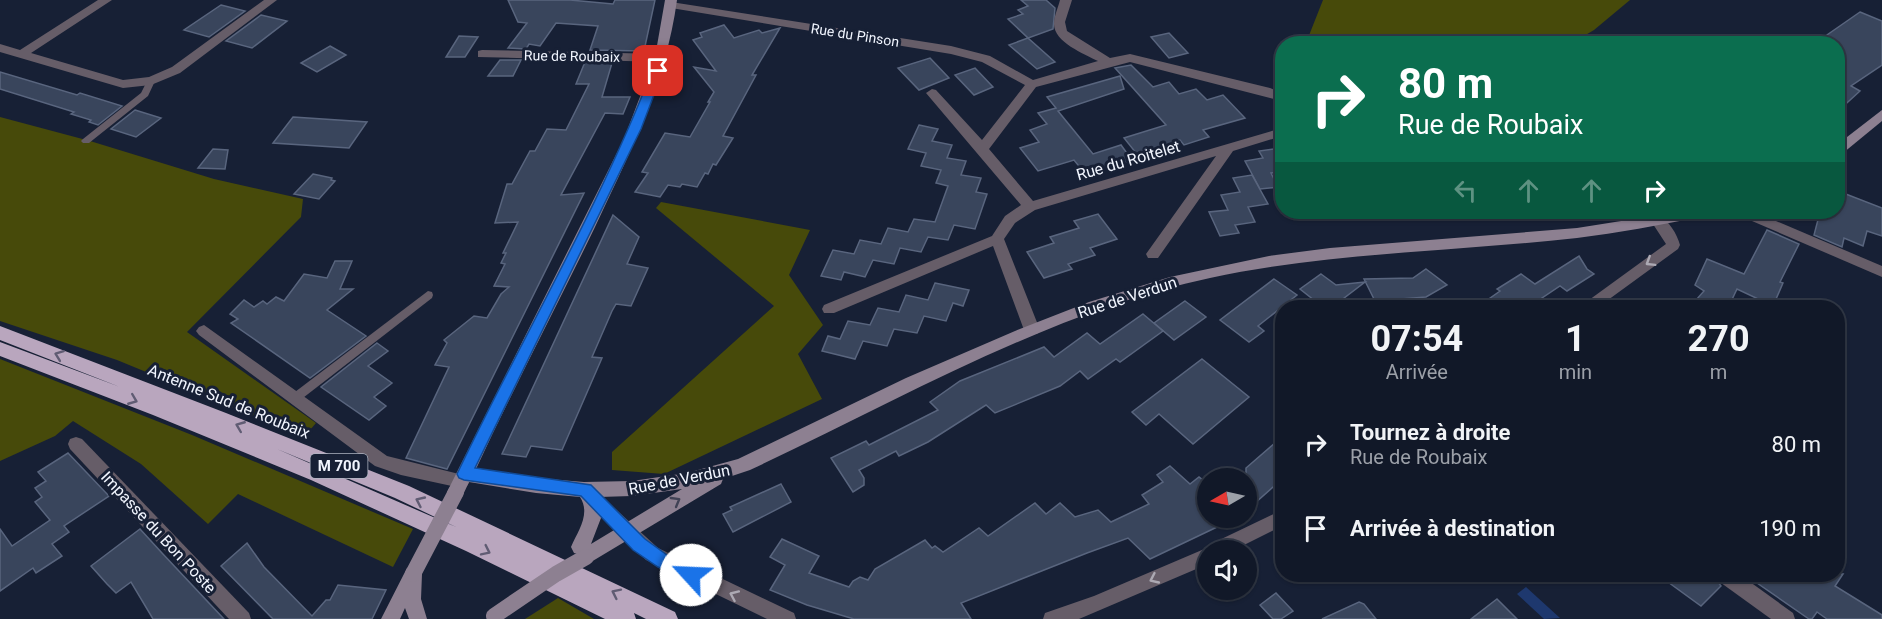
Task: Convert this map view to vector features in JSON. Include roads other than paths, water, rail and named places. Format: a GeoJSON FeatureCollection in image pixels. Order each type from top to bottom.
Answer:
{"type":"FeatureCollection","features":[{"type":"Feature","properties":{"kind":"highway","name":"Antenne Sud de Roubaix"},"geometry":{"type":"LineString","coordinates":[[0,333],[220,418],[402,492],[668,619]]}},
{"type":"Feature","properties":{"kind":"highway","name":"M 700"},"geometry":{"type":"LineString","coordinates":[[0,349],[162,411],[381,502],[626,619]]}},
{"type":"Feature","properties":{"kind":"main road"},"geometry":{"type":"LineString","coordinates":[[390,619],[527,352],[636,129],[662,58],[671,3]]}},
{"type":"Feature","properties":{"kind":"main road"},"geometry":{"type":"LineString","coordinates":[[1845,144],[1882,114]]}},
{"type":"Feature","properties":{"kind":"main road","name":"Rue de Verdun"},"geometry":{"type":"LineString","coordinates":[[460,482],[588,493],[695,479],[738,466],[912,383],[1032,330],[1139,291],[1210,272],[1253,263],[1326,253],[1538,238],[1667,219]]}},
{"type":"Feature","properties":{"kind":"main road"},"geometry":{"type":"LineString","coordinates":[[491,618],[556,574],[583,552],[738,466]]}},
{"type":"Feature","properties":{"kind":"main road"},"geometry":{"type":"LineString","coordinates":[[583,552],[594,506],[588,493]]}},
{"type":"Feature","properties":{"kind":"main road"},"geometry":{"type":"LineString","coordinates":[[413,574],[412,599],[418,619]]}},
{"type":"Feature","properties":{"kind":"street"},"geometry":{"type":"LineString","coordinates":[[22,54],[106,0]]}},
{"type":"Feature","properties":{"kind":"street"},"geometry":{"type":"LineString","coordinates":[[0,48],[115,83],[131,84],[151,81],[176,70],[271,0]]}},
{"type":"Feature","properties":{"kind":"street"},"geometry":{"type":"LineString","coordinates":[[1066,0],[1059,26],[1061,32],[1067,38],[1108,62]]}},
{"type":"Feature","properties":{"kind":"street","name":"Rue du Pinson"},"geometry":{"type":"LineString","coordinates":[[671,3],[971,54],[986,59],[1032,84]]}},
{"type":"Feature","properties":{"kind":"street","name":"Rue de Roubaix"},"geometry":{"type":"LineString","coordinates":[[482,54],[662,58]]}},
{"type":"Feature","properties":{"kind":"street"},"geometry":{"type":"LineString","coordinates":[[982,149],[1032,84],[1108,62],[1130,58],[1141,59],[1275,95]]}},
{"type":"Feature","properties":{"kind":"street"},"geometry":{"type":"LineString","coordinates":[[932,93],[1030,207]]}},
{"type":"Feature","properties":{"kind":"street","name":"Rue du Roitelet"},"geometry":{"type":"LineString","coordinates":[[997,239],[1002,228],[1012,217],[1030,207],[1275,134]]}},
{"type":"Feature","properties":{"kind":"street"},"geometry":{"type":"LineString","coordinates":[[1153,254],[1228,149]]}},
{"type":"Feature","properties":{"kind":"street"},"geometry":{"type":"LineString","coordinates":[[1759,219],[1882,272]]}},
{"type":"Feature","properties":{"kind":"street"},"geometry":{"type":"LineString","coordinates":[[1597,300],[1673,245],[1671,237],[1658,221]]}},
{"type":"Feature","properties":{"kind":"street"},"geometry":{"type":"LineString","coordinates":[[829,309],[997,239],[1032,330]]}},
{"type":"Feature","properties":{"kind":"street"},"geometry":{"type":"LineString","coordinates":[[204,331],[381,461],[411,471],[460,482]]}},
{"type":"Feature","properties":{"kind":"street","name":"Impasse du Bon Poste"},"geometry":{"type":"LineString","coordinates":[[76,444],[242,619]]}},
{"type":"Feature","properties":{"kind":"street"},"geometry":{"type":"LineString","coordinates":[[588,493],[639,544],[664,562],[787,619]]}},
{"type":"Feature","properties":{"kind":"street"},"geometry":{"type":"LineString","coordinates":[[1237,540],[1275,521]]}},
{"type":"Feature","properties":{"kind":"street"},"geometry":{"type":"LineString","coordinates":[[1052,619],[1107,600],[1197,560]]}},
{"type":"Feature","properties":{"kind":"street"},"geometry":{"type":"LineString","coordinates":[[1733,582],[1786,619]]}},
{"type":"Feature","properties":{"kind":"lane"},"geometry":{"type":"LineString","coordinates":[[86,141],[145,94],[151,81]]}},
{"type":"Feature","properties":{"kind":"lane"},"geometry":{"type":"LineString","coordinates":[[294,398],[428,295]]}},
{"type":"Feature","properties":{"kind":"water"},"geometry":{"type":"Polygon","coordinates":[[[1526,587],[1560,618],[1544,619],[1517,594],[1526,587]]]}}]}
